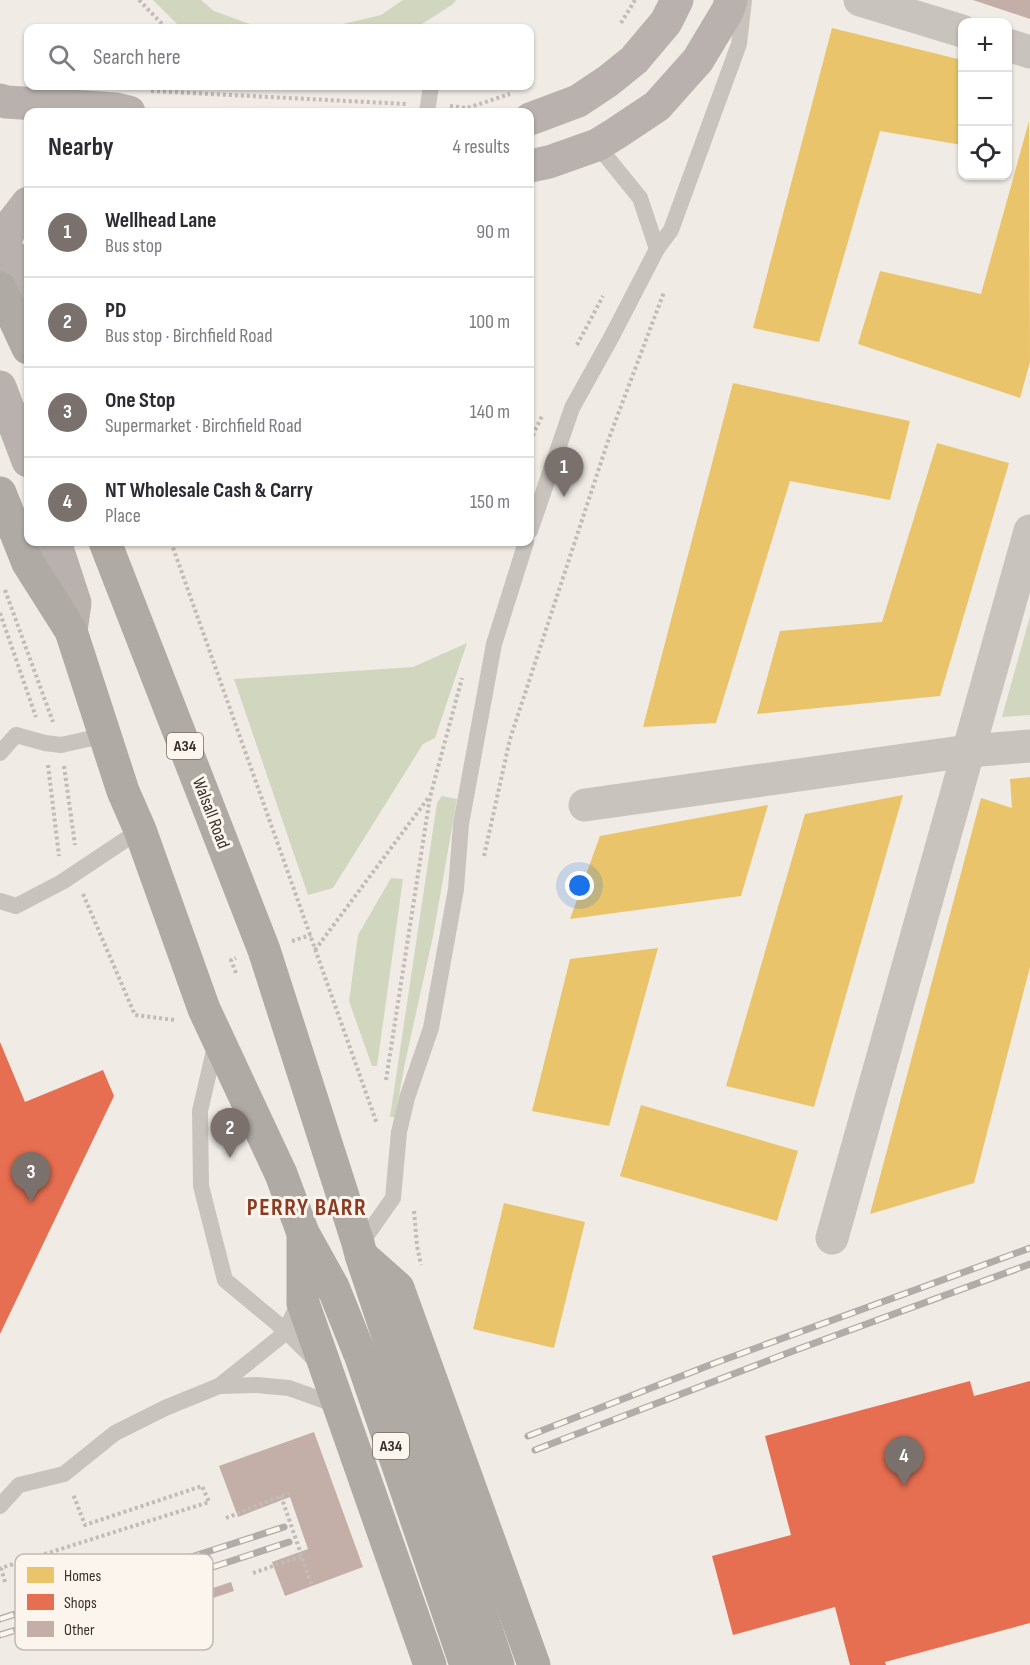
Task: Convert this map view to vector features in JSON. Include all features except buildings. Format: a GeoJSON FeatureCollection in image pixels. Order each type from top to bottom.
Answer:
{"type":"FeatureCollection","features":[{"type":"Feature","properties":{"kind":"highway"},"geometry":{"type":"LineString","coordinates":[[0,288],[24,339]]}},
{"type":"Feature","properties":{"kind":"highway","name":"A34"},"geometry":{"type":"LineString","coordinates":[[0,493],[28,563],[71,631],[123,791],[155,873],[200,1022],[281,1174],[303,1233],[333,1287],[361,1357],[466,1665]]}},
{"type":"Feature","properties":{"kind":"highway","name":"Walsall Road"},"geometry":{"type":"LineString","coordinates":[[107,546],[264,950],[360,1249]]}},
{"type":"Feature","properties":{"kind":"highway"},"geometry":{"type":"LineString","coordinates":[[303,1233],[303,1303],[430,1665]]}},
{"type":"Feature","properties":{"kind":"highway"},"geometry":{"type":"LineString","coordinates":[[360,1249],[398,1287],[534,1665]]}},
{"type":"Feature","properties":{"kind":"highway","name":"A34"},"geometry":{"type":"LineString","coordinates":[[360,1249],[498,1665]]}},
{"type":"Feature","properties":{"kind":"main road"},"geometry":{"type":"LineString","coordinates":[[521,106],[578,101],[608,81],[634,60],[666,22],[677,0]]}},
{"type":"Feature","properties":{"kind":"main road"},"geometry":{"type":"LineString","coordinates":[[534,165],[597,145],[657,106],[698,60],[732,0]]}},
{"type":"Feature","properties":{"kind":"main road"},"geometry":{"type":"LineString","coordinates":[[0,100],[100,108]]}},
{"type":"Feature","properties":{"kind":"main road"},"geometry":{"type":"LineString","coordinates":[[119,108],[138,101]]}},
{"type":"Feature","properties":{"kind":"main road"},"geometry":{"type":"LineString","coordinates":[[24,208],[14,221],[10,252],[24,296]]}},
{"type":"Feature","properties":{"kind":"main road"},"geometry":{"type":"LineString","coordinates":[[0,387],[24,451]]}},
{"type":"Feature","properties":{"kind":"main road"},"geometry":{"type":"LineString","coordinates":[[56,546],[75,603],[71,631]]}},
{"type":"Feature","properties":{"kind":"street"},"geometry":{"type":"LineString","coordinates":[[860,0],[958,29]]}},
{"type":"Feature","properties":{"kind":"street"},"geometry":{"type":"LineString","coordinates":[[1012,46],[1030,52]]}},
{"type":"Feature","properties":{"kind":"street"},"geometry":{"type":"LineString","coordinates":[[832,1238],[1030,531]]}},
{"type":"Feature","properties":{"kind":"street"},"geometry":{"type":"LineString","coordinates":[[585,805],[968,751],[1030,746]]}},
{"type":"Feature","properties":{"kind":"lane"},"geometry":{"type":"LineString","coordinates":[[534,519],[572,408],[657,249],[670,230],[738,44],[744,0]]}},
{"type":"Feature","properties":{"kind":"lane"},"geometry":{"type":"LineString","coordinates":[[427,108],[430,90]]}},
{"type":"Feature","properties":{"kind":"lane"},"geometry":{"type":"LineString","coordinates":[[534,149],[597,145],[640,198],[657,249]]}},
{"type":"Feature","properties":{"kind":"lane"},"geometry":{"type":"LineString","coordinates":[[360,1249],[393,1198],[399,1132],[407,1098],[430,1028],[452,912],[461,824],[494,644],[525,546]]}},
{"type":"Feature","properties":{"kind":"lane"},"geometry":{"type":"LineString","coordinates":[[0,753],[16,735],[61,745],[106,735]]}},
{"type":"Feature","properties":{"kind":"lane"},"geometry":{"type":"LineString","coordinates":[[0,901],[16,906],[62,882],[140,831]]}},
{"type":"Feature","properties":{"kind":"lane"},"geometry":{"type":"LineString","coordinates":[[200,1022],[201,1186],[225,1280],[284,1329],[327,1372]]}},
{"type":"Feature","properties":{"kind":"lane"},"geometry":{"type":"LineString","coordinates":[[0,1506],[19,1485],[64,1474],[115,1433],[165,1408],[219,1386],[279,1338],[303,1295]]}},
{"type":"Feature","properties":{"kind":"lane"},"geometry":{"type":"LineString","coordinates":[[219,1386],[257,1385],[289,1388],[339,1406]]}},
{"type":"Feature","properties":{"kind":"path"},"geometry":{"type":"LineString","coordinates":[[138,0],[162,24]]}},
{"type":"Feature","properties":{"kind":"path"},"geometry":{"type":"LineString","coordinates":[[618,28],[635,0]]}},
{"type":"Feature","properties":{"kind":"path"},"geometry":{"type":"LineString","coordinates":[[138,101],[391,108]]}},
{"type":"Feature","properties":{"kind":"path"},"geometry":{"type":"LineString","coordinates":[[466,108],[521,106]]}},
{"type":"Feature","properties":{"kind":"path"},"geometry":{"type":"LineString","coordinates":[[577,346],[609,287]]}},
{"type":"Feature","properties":{"kind":"path"},"geometry":{"type":"LineString","coordinates":[[483,863],[510,739],[608,441],[665,288]]}},
{"type":"Feature","properties":{"kind":"path"},"geometry":{"type":"LineString","coordinates":[[534,433],[546,409]]}},
{"type":"Feature","properties":{"kind":"path"},"geometry":{"type":"LineString","coordinates":[[172,546],[379,1129],[381,1118]]}},
{"type":"Feature","properties":{"kind":"path"},"geometry":{"type":"LineString","coordinates":[[4,587],[61,745],[81,890],[135,1015],[200,1022]]}},
{"type":"Feature","properties":{"kind":"path"},"geometry":{"type":"LineString","coordinates":[[386,1082],[430,797],[462,677]]}},
{"type":"Feature","properties":{"kind":"path"},"geometry":{"type":"LineString","coordinates":[[315,950],[430,797]]}},
{"type":"Feature","properties":{"kind":"path"},"geometry":{"type":"LineString","coordinates":[[415,1201],[417,1246],[422,1268]]}},
{"type":"Feature","properties":{"kind":"path"},"geometry":{"type":"LineString","coordinates":[[45,1554],[209,1502],[202,1486],[85,1525],[64,1474]]}},
{"type":"Feature","properties":{"kind":"path"},"geometry":{"type":"LineString","coordinates":[[226,1518],[289,1493]]}},
{"type":"Feature","properties":{"kind":"path"},"geometry":{"type":"LineString","coordinates":[[281,1496],[312,1586]]}},
{"type":"Feature","properties":{"kind":"path"},"geometry":{"type":"LineString","coordinates":[[253,1573],[302,1556]]}},
{"type":"Feature","properties":{"kind":"path"},"geometry":{"type":"LineString","coordinates":[[5,1582],[1,1568],[15,1564]]}},
{"type":"Feature","properties":{"kind":"green space"},"geometry":{"type":"Polygon","coordinates":[[[153,0],[201,0],[214,11],[250,24],[177,24],[153,0]]]}},
{"type":"Feature","properties":{"kind":"green space"},"geometry":{"type":"Polygon","coordinates":[[[403,0],[456,0],[422,24],[343,24],[381,15],[403,0]]]}},
{"type":"Feature","properties":{"kind":"green space"},"geometry":{"type":"Polygon","coordinates":[[[1030,616],[1030,715],[1002,717],[1030,616]]]}},
{"type":"Feature","properties":{"kind":"green space"},"geometry":{"type":"Polygon","coordinates":[[[467,643],[435,738],[423,744],[333,888],[308,895],[234,679],[413,667],[467,643]]]}},
{"type":"Feature","properties":{"kind":"green space"},"geometry":{"type":"Polygon","coordinates":[[[442,796],[457,799],[433,936],[395,1117],[390,1117],[437,803],[442,796]]]}},
{"type":"Feature","properties":{"kind":"green space"},"geometry":{"type":"Polygon","coordinates":[[[391,878],[403,879],[377,1066],[372,1066],[349,1001],[358,935],[391,878]]]}},
{"type":"Feature","properties":{"kind":"railway"},"geometry":{"type":"LineString","coordinates":[[528,1436],[715,1363],[1030,1248]]}},
{"type":"Feature","properties":{"kind":"railway"},"geometry":{"type":"LineString","coordinates":[[535,1450],[793,1351],[1030,1264]]}},
{"type":"Feature","properties":{"kind":"railway"},"geometry":{"type":"LineString","coordinates":[[201,1554],[284,1527]]}},
{"type":"Feature","properties":{"kind":"railway"},"geometry":{"type":"LineString","coordinates":[[213,1567],[289,1542]]}},
{"type":"Feature","properties":{"kind":"railway"},"geometry":{"type":"LineString","coordinates":[[0,1619],[15,1614]]}},
{"type":"Feature","properties":{"kind":"railway"},"geometry":{"type":"LineString","coordinates":[[0,1635],[15,1630]]}},
{"type":"Feature","properties":{"kind":"place","name":"Wellhead Lane"},"geometry":{"type":"Point","coordinates":[564,497]}},
{"type":"Feature","properties":{"kind":"place","name":"PD"},"geometry":{"type":"Point","coordinates":[230,1158]}},
{"type":"Feature","properties":{"kind":"place","name":"One Stop"},"geometry":{"type":"Point","coordinates":[31,1202]}},
{"type":"Feature","properties":{"kind":"place","name":"NT Wholesale Cash & Carry"},"geometry":{"type":"Point","coordinates":[904,1486]}},
{"type":"Feature","properties":{"kind":"district","name":"PERRY BARR"},"geometry":{"type":"Point","coordinates":[307,1207]}}]}
